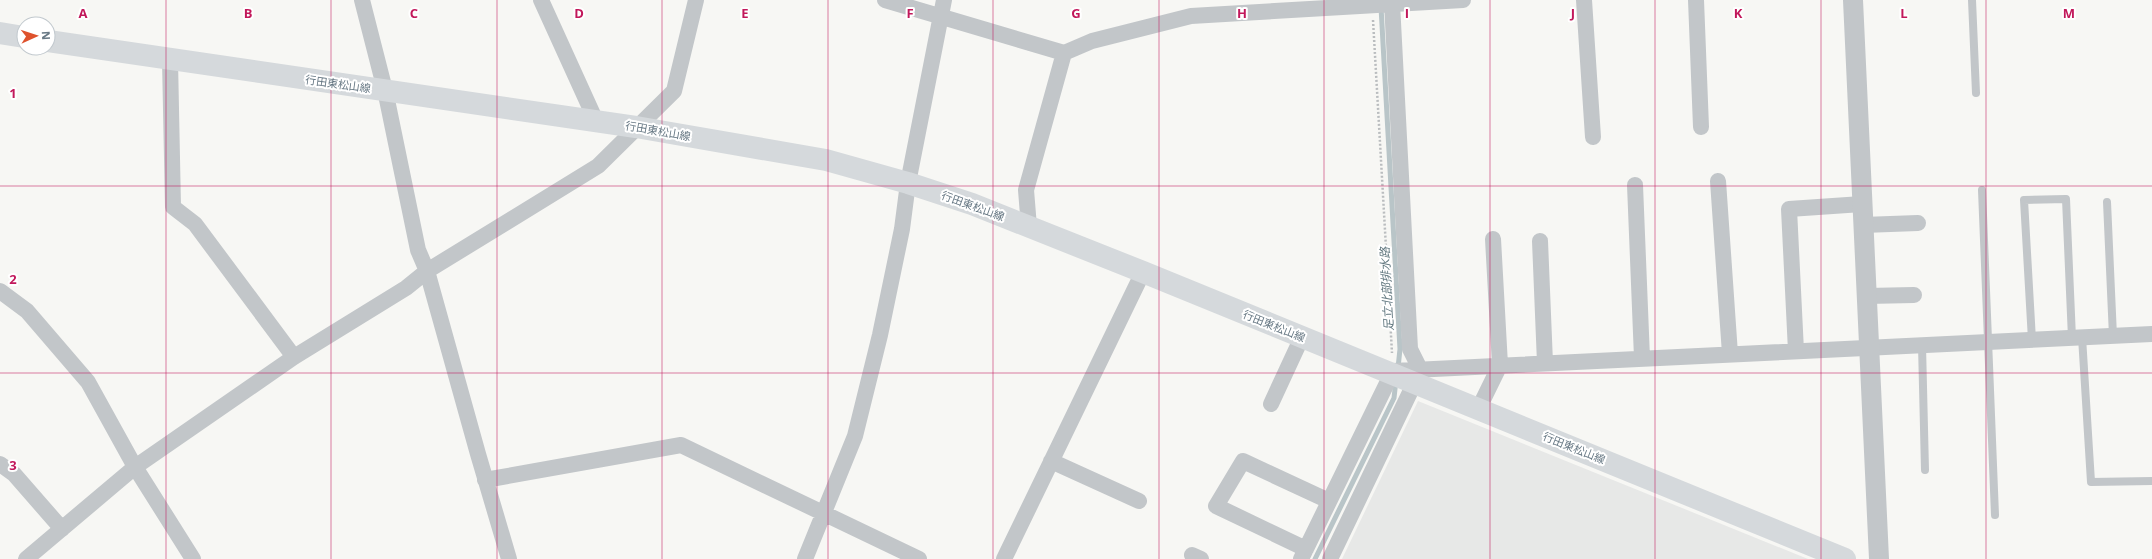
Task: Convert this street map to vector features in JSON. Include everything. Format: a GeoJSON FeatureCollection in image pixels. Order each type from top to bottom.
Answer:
{"type":"FeatureCollection","features":[{"type":"Feature","properties":{"kind":"main road"},"geometry":{"type":"LineString","coordinates":[[0,33],[16,36]]}},
{"type":"Feature","properties":{"kind":"main road","name":"行田東松山線"},"geometry":{"type":"LineString","coordinates":[[56,42],[636,127],[826,160],[908,183],[972,204],[1392,372],[1417,377],[1478,410],[1845,559]]}},
{"type":"Feature","properties":{"kind":"street"},"geometry":{"type":"LineString","coordinates":[[362,0],[385,90],[418,250],[427,271],[485,480],[509,559]]}},
{"type":"Feature","properties":{"kind":"street"},"geometry":{"type":"LineString","coordinates":[[541,0],[596,121]]}},
{"type":"Feature","properties":{"kind":"street"},"geometry":{"type":"LineString","coordinates":[[32,557],[62,529],[135,467],[294,357],[406,288],[427,271],[598,166],[674,91],[696,0]]}},
{"type":"Feature","properties":{"kind":"street"},"geometry":{"type":"LineString","coordinates":[[885,0],[1064,53],[1092,41],[1191,16],[1463,0]]}},
{"type":"Feature","properties":{"kind":"street"},"geometry":{"type":"LineString","coordinates":[[805,559],[824,515],[856,430],[880,335],[902,229],[908,183],[944,0]]}},
{"type":"Feature","properties":{"kind":"street"},"geometry":{"type":"LineString","coordinates":[[1584,0],[1593,137]]}},
{"type":"Feature","properties":{"kind":"street"},"geometry":{"type":"LineString","coordinates":[[1696,0],[1701,127]]}},
{"type":"Feature","properties":{"kind":"street"},"geometry":{"type":"LineString","coordinates":[[1853,0],[1879,559]]}},
{"type":"Feature","properties":{"kind":"street"},"geometry":{"type":"LineString","coordinates":[[1330,559],[1417,377],[1410,350],[1392,3]]}},
{"type":"Feature","properties":{"kind":"street"},"geometry":{"type":"LineString","coordinates":[[1029,227],[1026,190],[1064,53]]}},
{"type":"Feature","properties":{"kind":"street"},"geometry":{"type":"LineString","coordinates":[[170,60],[173,207],[195,224],[294,357]]}},
{"type":"Feature","properties":{"kind":"street"},"geometry":{"type":"LineString","coordinates":[[1718,181],[1730,354]]}},
{"type":"Feature","properties":{"kind":"street"},"geometry":{"type":"LineString","coordinates":[[1635,184],[1642,358]]}},
{"type":"Feature","properties":{"kind":"street"},"geometry":{"type":"LineString","coordinates":[[1796,351],[1789,209],[1862,204]]}},
{"type":"Feature","properties":{"kind":"street"},"geometry":{"type":"LineString","coordinates":[[1863,225],[1918,223]]}},
{"type":"Feature","properties":{"kind":"street"},"geometry":{"type":"LineString","coordinates":[[1478,410],[1500,365],[1493,239]]}},
{"type":"Feature","properties":{"kind":"street"},"geometry":{"type":"LineString","coordinates":[[1540,241],[1545,363]]}},
{"type":"Feature","properties":{"kind":"street"},"geometry":{"type":"LineString","coordinates":[[1004,559],[1143,272]]}},
{"type":"Feature","properties":{"kind":"street"},"geometry":{"type":"LineString","coordinates":[[0,291],[27,312],[88,382],[135,467],[193,559]]}},
{"type":"Feature","properties":{"kind":"street"},"geometry":{"type":"LineString","coordinates":[[1867,296],[1914,295]]}},
{"type":"Feature","properties":{"kind":"street"},"geometry":{"type":"LineString","coordinates":[[1417,377],[1500,365],[2152,334]]}},
{"type":"Feature","properties":{"kind":"street"},"geometry":{"type":"LineString","coordinates":[[1271,404],[1302,337]]}},
{"type":"Feature","properties":{"kind":"street"},"geometry":{"type":"LineString","coordinates":[[1330,502],[1243,461],[1216,506],[1304,554],[1330,502],[1392,372]]}},
{"type":"Feature","properties":{"kind":"street"},"geometry":{"type":"LineString","coordinates":[[485,480],[681,445],[824,515],[919,559]]}},
{"type":"Feature","properties":{"kind":"street"},"geometry":{"type":"LineString","coordinates":[[1051,461],[1139,500]]}},
{"type":"Feature","properties":{"kind":"street"},"geometry":{"type":"LineString","coordinates":[[0,464],[14,474],[62,529]]}},
{"type":"Feature","properties":{"kind":"lane"},"geometry":{"type":"LineString","coordinates":[[1972,0],[1976,93]]}},
{"type":"Feature","properties":{"kind":"lane"},"geometry":{"type":"LineString","coordinates":[[1982,190],[1995,515]]}},
{"type":"Feature","properties":{"kind":"lane"},"geometry":{"type":"LineString","coordinates":[[2032,340],[2024,200],[2066,199],[2077,338],[2091,482],[2152,480]]}},
{"type":"Feature","properties":{"kind":"lane"},"geometry":{"type":"LineString","coordinates":[[2107,202],[2113,336]]}},
{"type":"Feature","properties":{"kind":"lane"},"geometry":{"type":"LineString","coordinates":[[1922,345],[1925,470]]}},
{"type":"Feature","properties":{"kind":"path"},"geometry":{"type":"LineString","coordinates":[[1372,5],[1392,372]]}},
{"type":"Feature","properties":{"kind":"shaded area"},"geometry":{"type":"Polygon","coordinates":[[[1418,401],[1808,559],[1342,559],[1418,401]]]}},
{"type":"Feature","properties":{"kind":"waterway","name":"足立北部排水路"},"geometry":{"type":"LineString","coordinates":[[1381,7],[1400,349],[1398,368]]}},
{"type":"Feature","properties":{"kind":"waterway","name":"足立北部排水路"},"geometry":{"type":"LineString","coordinates":[[1315,559],[1394,398],[1396,380]]}}]}
